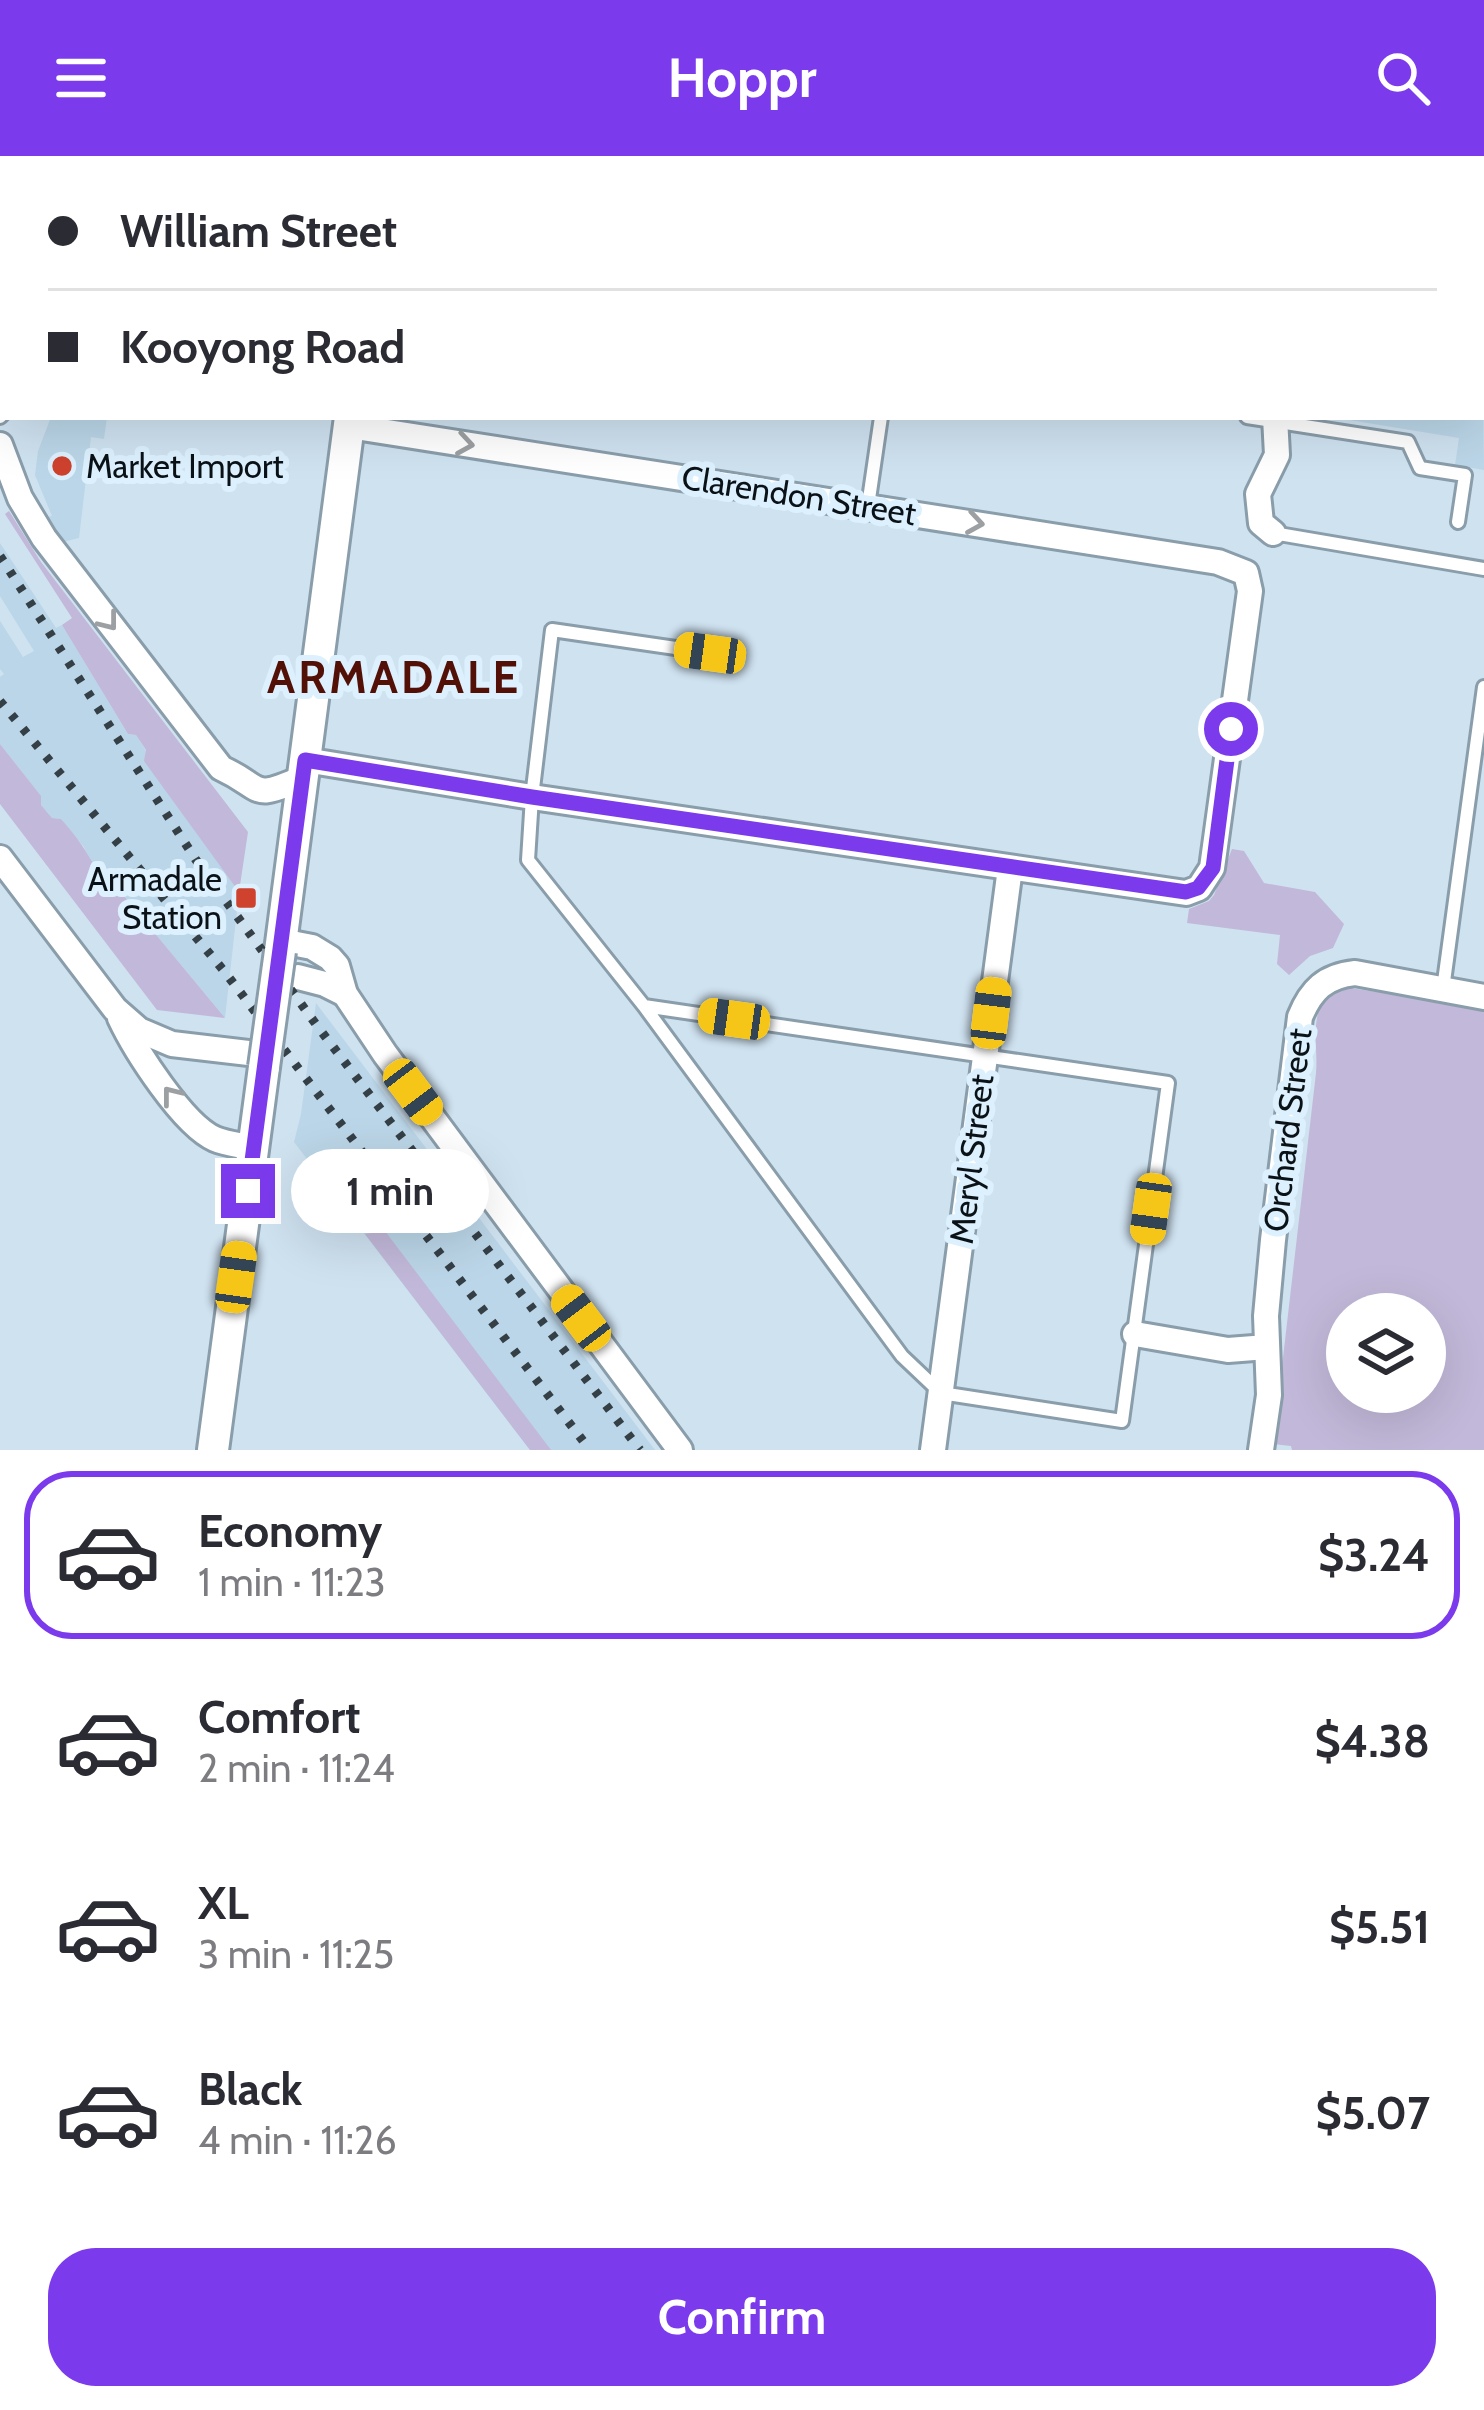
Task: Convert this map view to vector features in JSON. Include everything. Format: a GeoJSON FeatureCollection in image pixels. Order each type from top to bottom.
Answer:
{"type":"FeatureCollection","features":[{"type":"Feature","properties":{"kind":"street"},"geometry":{"type":"LineString","coordinates":[[1273,533],[1261,523],[1258,494],[1277,455],[1275,420]]}},
{"type":"Feature","properties":{"kind":"street","name":"Clarendon Street"},"geometry":{"type":"LineString","coordinates":[[350,421],[1218,562],[1246,573],[1250,591],[1213,868],[1198,888],[1172,892],[1010,868]]}},
{"type":"Feature","properties":{"kind":"street"},"geometry":{"type":"LineString","coordinates":[[213,1450],[261,1059],[350,421]]}},
{"type":"Feature","properties":{"kind":"street"},"geometry":{"type":"LineString","coordinates":[[0,445],[20,498],[44,538],[221,768],[259,791],[267,792],[304,769],[532,797],[1010,868]]}},
{"type":"Feature","properties":{"kind":"street"},"geometry":{"type":"LineString","coordinates":[[0,858],[115,1009],[138,1054],[196,1127],[220,1142],[253,1148]]}},
{"type":"Feature","properties":{"kind":"street","name":"Meryl Street"},"geometry":{"type":"LineString","coordinates":[[933,1450],[1010,868]]}},
{"type":"Feature","properties":{"kind":"street"},"geometry":{"type":"LineString","coordinates":[[280,946],[312,947],[337,966],[345,994],[385,1054],[680,1450]]}},
{"type":"Feature","properties":{"kind":"street","name":"Orchard Street"},"geometry":{"type":"LineString","coordinates":[[1261,1450],[1269,1395],[1266,1316],[1273,1240],[1300,1017],[1307,1000],[1322,982],[1355,973],[1484,997]]}},
{"type":"Feature","properties":{"kind":"street"},"geometry":{"type":"LineString","coordinates":[[298,977],[345,994]]}},
{"type":"Feature","properties":{"kind":"street"},"geometry":{"type":"LineString","coordinates":[[115,1009],[160,1041],[261,1059]]}},
{"type":"Feature","properties":{"kind":"street"},"geometry":{"type":"LineString","coordinates":[[1135,1334],[1228,1350],[1267,1347]]}},
{"type":"Feature","properties":{"kind":"lane"},"geometry":{"type":"LineString","coordinates":[[868,506],[881,420]]}},
{"type":"Feature","properties":{"kind":"lane"},"geometry":{"type":"LineString","coordinates":[[1275,420],[1408,442],[1420,468],[1465,475],[1458,522]]}},
{"type":"Feature","properties":{"kind":"lane"},"geometry":{"type":"LineString","coordinates":[[1273,533],[1484,569]]}},
{"type":"Feature","properties":{"kind":"lane"},"geometry":{"type":"LineString","coordinates":[[644,1006],[1168,1083],[1122,1421],[941,1393],[902,1356],[644,1006],[528,860],[552,630],[710,653]]}},
{"type":"Feature","properties":{"kind":"lane"},"geometry":{"type":"LineString","coordinates":[[1443,990],[1484,687]]}},
{"type":"Feature","properties":{"kind":"shaded area"},"geometry":{"type":"Polygon","coordinates":[[[50,420],[107,420],[104,439],[91,437],[79,538],[63,542],[47,517],[52,516],[35,475],[50,420]]]}},
{"type":"Feature","properties":{"kind":"shaded area"},"geometry":{"type":"Polygon","coordinates":[[[1349,420],[1483,420],[1484,470],[1455,465],[1459,438],[1349,420]]]}},
{"type":"Feature","properties":{"kind":"shaded area"},"geometry":{"type":"Polygon","coordinates":[[[9,511],[41,562],[248,832],[239,892],[144,761],[146,750],[136,735],[128,734],[62,625],[72,618],[5,514],[9,511]]]}},
{"type":"Feature","properties":{"kind":"shaded area"},"geometry":{"type":"Polygon","coordinates":[[[0,543],[56,628],[62,625],[128,734],[136,735],[146,751],[145,761],[239,892],[225,1018],[114,884],[92,866],[84,847],[61,819],[52,818],[41,805],[40,795],[0,744],[0,677],[4,674],[0,669],[0,621],[23,657],[34,651],[0,596],[0,543]]]}},
{"type":"Feature","properties":{"kind":"shaded area"},"geometry":{"type":"Polygon","coordinates":[[[0,744],[41,796],[41,805],[52,818],[61,819],[99,871],[225,1018],[157,1010],[0,804],[0,744]]]}},
{"type":"Feature","properties":{"kind":"shaded area"},"geometry":{"type":"Polygon","coordinates":[[[1232,849],[1244,851],[1264,883],[1315,892],[1344,924],[1333,948],[1310,956],[1289,975],[1277,964],[1280,935],[1187,923],[1189,909],[1214,895],[1232,849]]]}},
{"type":"Feature","properties":{"kind":"shaded area"},"geometry":{"type":"Polygon","coordinates":[[[1350,988],[1484,1008],[1484,1450],[1292,1450],[1273,1444],[1316,1073],[1316,1021],[1325,1000],[1350,988]]]}},
{"type":"Feature","properties":{"kind":"shaded area"},"geometry":{"type":"Polygon","coordinates":[[[316,1003],[655,1450],[530,1450],[294,1142],[316,1003]]]}},
{"type":"Feature","properties":{"kind":"shaded area"},"geometry":{"type":"Polygon","coordinates":[[[385,1231],[551,1450],[530,1450],[365,1234],[385,1231]]]}},
{"type":"Feature","properties":{"kind":"railway"},"geometry":{"type":"LineString","coordinates":[[0,556],[196,860],[640,1450]]}},
{"type":"Feature","properties":{"kind":"railway"},"geometry":{"type":"LineString","coordinates":[[0,701],[224,971],[590,1450]]}},
{"type":"Feature","properties":{"kind":"place","name":"Market Import"},"geometry":{"type":"Point","coordinates":[62,466]}},
{"type":"Feature","properties":{"kind":"place","name":"Armadale Station"},"geometry":{"type":"Point","coordinates":[246,898]}},
{"type":"Feature","properties":{"kind":"district","name":"ARMADALE"},"geometry":{"type":"Point","coordinates":[394,677]}},
{"type":"Feature","properties":{"kind":"route"},"geometry":{"type":"LineString","coordinates":[[248,1191],[305,760],[1186,892],[1198,888],[1213,868],[1231,729]]}}]}
